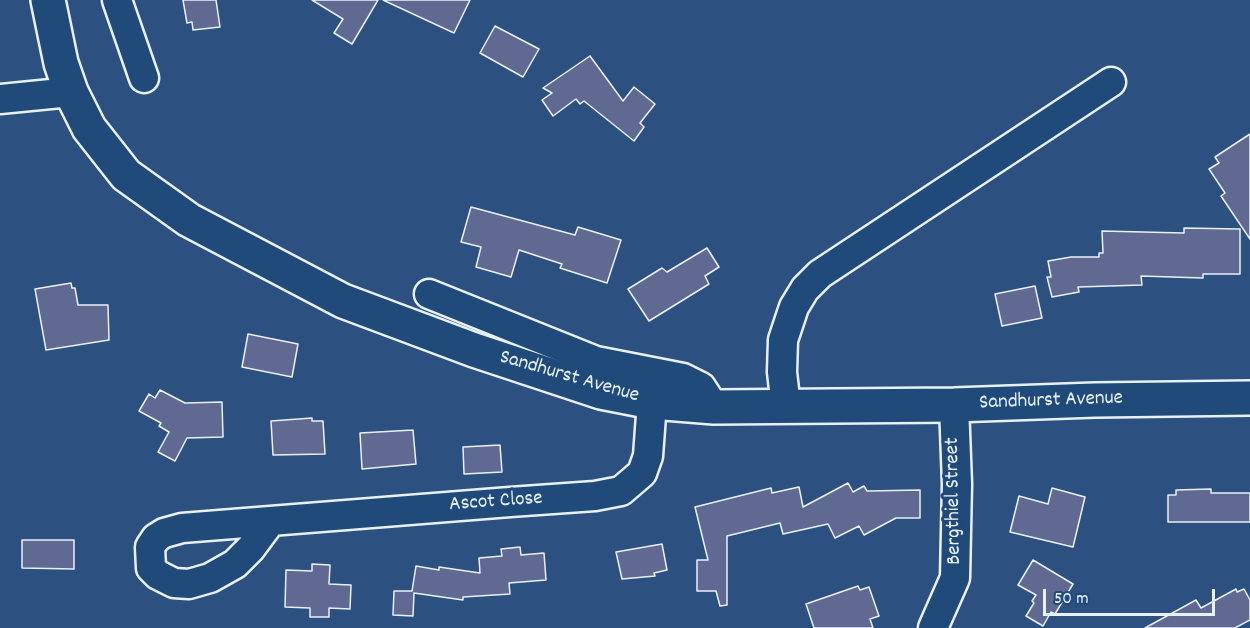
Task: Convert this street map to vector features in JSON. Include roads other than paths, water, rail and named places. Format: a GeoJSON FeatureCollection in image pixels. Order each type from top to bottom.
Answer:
{"type":"FeatureCollection","features":[{"type":"Feature","properties":{"kind":"street","name":"Sandhurst Avenue"},"geometry":{"type":"LineString","coordinates":[[48,0],[61,63],[71,92],[89,128],[126,175],[189,220],[343,301],[474,350],[601,392],[652,402],[714,407],[954,405],[1250,398]]}},
{"type":"Feature","properties":{"kind":"street"},"geometry":{"type":"LineString","coordinates":[[117,0],[144,78]]}},
{"type":"Feature","properties":{"kind":"street"},"geometry":{"type":"LineString","coordinates":[[786,407],[782,372],[783,340],[790,316],[804,289],[820,274],[1111,82]]}},
{"type":"Feature","properties":{"kind":"street"},"geometry":{"type":"LineString","coordinates":[[0,99],[71,92]]}},
{"type":"Feature","properties":{"kind":"street"},"geometry":{"type":"LineString","coordinates":[[429,294],[596,361],[683,378],[701,387],[714,407]]}},
{"type":"Feature","properties":{"kind":"street","name":"Ascot Close"},"geometry":{"type":"LineString","coordinates":[[271,521],[595,496],[621,492],[642,473],[648,456],[652,402]]}},
{"type":"Feature","properties":{"kind":"street","name":"Bergthiel Street"},"geometry":{"type":"LineString","coordinates":[[933,628],[955,578],[957,484],[954,405]]}}]}
